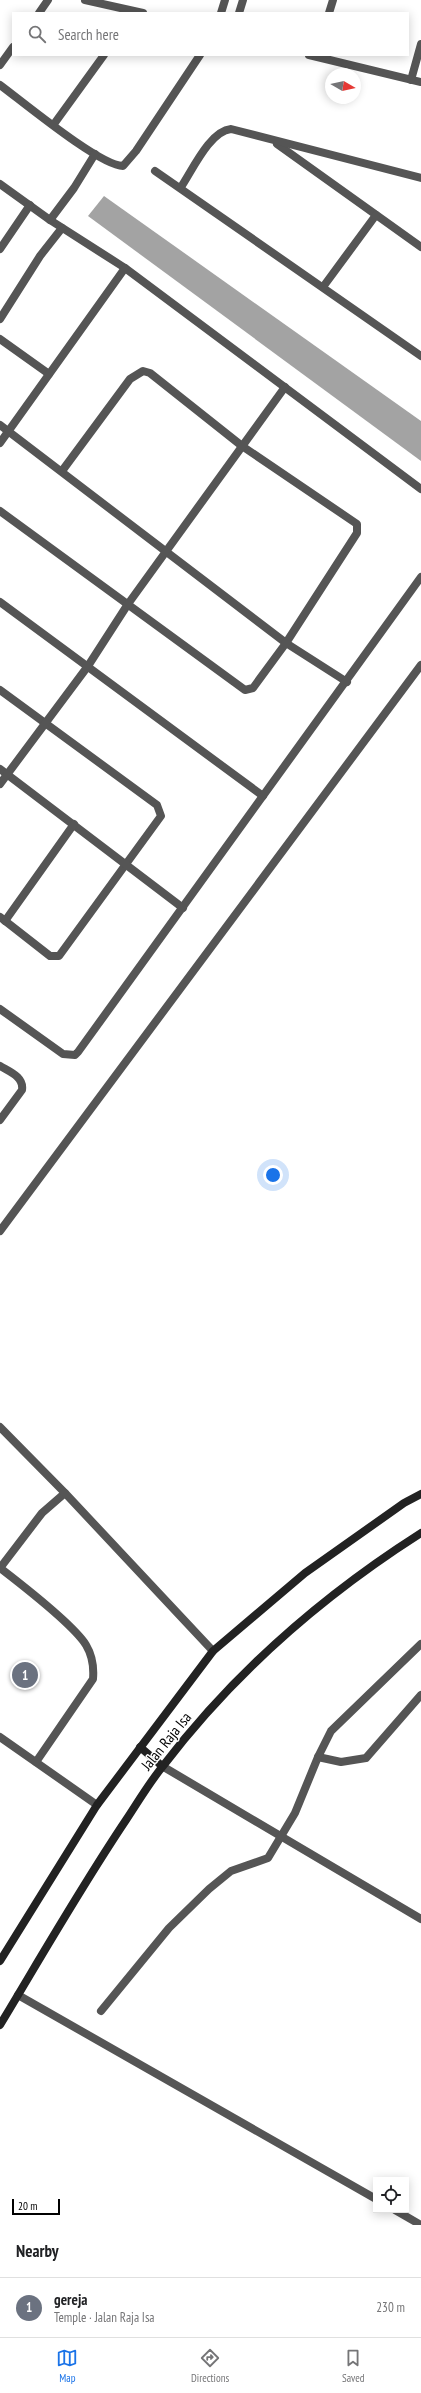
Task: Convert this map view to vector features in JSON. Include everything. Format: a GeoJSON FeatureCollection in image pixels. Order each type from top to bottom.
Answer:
{"type":"FeatureCollection","features":[{"type":"Feature","properties":{"kind":"main road","name":"Jalan Raja Isa"},"geometry":{"type":"LineString","coordinates":[[0,1961],[97,1805],[213,1651],[305,1574],[404,1503],[421,1494]]}},
{"type":"Feature","properties":{"kind":"main road","name":"Jalan Raja Isa"},"geometry":{"type":"LineString","coordinates":[[0,2026],[105,1851],[162,1766],[225,1691],[248,1668],[330,1596],[421,1533]]}},
{"type":"Feature","properties":{"kind":"main road"},"geometry":{"type":"LineString","coordinates":[[140,1747],[162,1766]]}},
{"type":"Feature","properties":{"kind":"street"},"geometry":{"type":"LineString","coordinates":[[40,12],[48,0]]}},
{"type":"Feature","properties":{"kind":"street"},"geometry":{"type":"LineString","coordinates":[[84,0],[137,12]]}},
{"type":"Feature","properties":{"kind":"street"},"geometry":{"type":"LineString","coordinates":[[221,12],[225,0]]}},
{"type":"Feature","properties":{"kind":"street"},"geometry":{"type":"LineString","coordinates":[[239,12],[242,0]]}},
{"type":"Feature","properties":{"kind":"street"},"geometry":{"type":"LineString","coordinates":[[329,12],[333,0]]}},
{"type":"Feature","properties":{"kind":"street"},"geometry":{"type":"LineString","coordinates":[[412,80],[421,44]]}},
{"type":"Feature","properties":{"kind":"street"},"geometry":{"type":"LineString","coordinates":[[0,65],[12,48]]}},
{"type":"Feature","properties":{"kind":"street"},"geometry":{"type":"LineString","coordinates":[[54,124],[103,56]]}},
{"type":"Feature","properties":{"kind":"street"},"geometry":{"type":"LineString","coordinates":[[0,85],[95,154],[114,165],[123,166],[136,152],[199,56]]}},
{"type":"Feature","properties":{"kind":"street"},"geometry":{"type":"LineString","coordinates":[[318,56],[421,82]]}},
{"type":"Feature","properties":{"kind":"street"},"geometry":{"type":"LineString","coordinates":[[181,187],[215,136],[223,130],[232,129],[273,141],[421,178]]}},
{"type":"Feature","properties":{"kind":"street"},"geometry":{"type":"LineString","coordinates":[[273,141],[421,247]]}},
{"type":"Feature","properties":{"kind":"street"},"geometry":{"type":"LineString","coordinates":[[50,220],[74,188],[95,154]]}},
{"type":"Feature","properties":{"kind":"street"},"geometry":{"type":"LineString","coordinates":[[156,171],[421,356]]}},
{"type":"Feature","properties":{"kind":"street"},"geometry":{"type":"LineString","coordinates":[[0,184],[50,220],[125,268],[421,489]]}},
{"type":"Feature","properties":{"kind":"street"},"geometry":{"type":"LineString","coordinates":[[0,249],[30,205]]}},
{"type":"Feature","properties":{"kind":"street"},"geometry":{"type":"LineString","coordinates":[[323,287],[376,215]]}},
{"type":"Feature","properties":{"kind":"street"},"geometry":{"type":"LineString","coordinates":[[0,319],[40,256],[62,228]]}},
{"type":"Feature","properties":{"kind":"street"},"geometry":{"type":"LineString","coordinates":[[0,443],[125,268]]}},
{"type":"Feature","properties":{"kind":"street"},"geometry":{"type":"LineString","coordinates":[[0,339],[49,374]]}},
{"type":"Feature","properties":{"kind":"street"},"geometry":{"type":"LineString","coordinates":[[0,511],[245,690],[253,688],[286,643],[357,534],[357,524],[242,446],[150,373],[139,371],[130,378],[62,471]]}},
{"type":"Feature","properties":{"kind":"street"},"geometry":{"type":"LineString","coordinates":[[0,784],[88,666],[128,604],[285,388]]}},
{"type":"Feature","properties":{"kind":"street"},"geometry":{"type":"LineString","coordinates":[[0,426],[62,471],[166,553],[286,643],[347,682]]}},
{"type":"Feature","properties":{"kind":"street"},"geometry":{"type":"LineString","coordinates":[[0,1009],[62,1054],[75,1055],[347,682],[421,577]]}},
{"type":"Feature","properties":{"kind":"street"},"geometry":{"type":"LineString","coordinates":[[0,602],[263,796]]}},
{"type":"Feature","properties":{"kind":"street"},"geometry":{"type":"LineString","coordinates":[[0,1231],[421,665]]}},
{"type":"Feature","properties":{"kind":"street"},"geometry":{"type":"LineString","coordinates":[[0,690],[157,805],[160,810],[161,816],[127,865],[59,956],[50,956],[3,919],[74,824]]}},
{"type":"Feature","properties":{"kind":"street"},"geometry":{"type":"LineString","coordinates":[[0,769],[183,908]]}},
{"type":"Feature","properties":{"kind":"street"},"geometry":{"type":"LineString","coordinates":[[0,1066],[20,1079],[23,1085],[22,1090],[0,1120]]}},
{"type":"Feature","properties":{"kind":"street"},"geometry":{"type":"LineString","coordinates":[[0,1427],[65,1493],[213,1651]]}},
{"type":"Feature","properties":{"kind":"street"},"geometry":{"type":"LineString","coordinates":[[36,1762],[93,1678],[94,1668],[86,1645],[64,1621],[0,1569],[42,1513],[65,1493]]}},
{"type":"Feature","properties":{"kind":"street"},"geometry":{"type":"LineString","coordinates":[[101,2011],[169,1928],[209,1889],[231,1870],[268,1858],[282,1837],[295,1813],[318,1757],[331,1731],[340,1720],[421,1644]]}},
{"type":"Feature","properties":{"kind":"street"},"geometry":{"type":"LineString","coordinates":[[318,1757],[341,1762],[366,1758],[421,1695]]}},
{"type":"Feature","properties":{"kind":"street"},"geometry":{"type":"LineString","coordinates":[[0,1737],[97,1805]]}},
{"type":"Feature","properties":{"kind":"street"},"geometry":{"type":"LineString","coordinates":[[162,1766],[421,1919]]}},
{"type":"Feature","properties":{"kind":"street"},"geometry":{"type":"LineString","coordinates":[[18,1995],[373,2197]]}},
{"type":"Feature","properties":{"kind":"street"},"geometry":{"type":"LineString","coordinates":[[400,2213],[421,2225]]}},
{"type":"Feature","properties":{"kind":"shaded area"},"geometry":{"type":"Polygon","coordinates":[[[104,196],[421,421],[421,461],[88,216],[104,196]]]}},
{"type":"Feature","properties":{"kind":"place","name":"gereja"},"geometry":{"type":"Point","coordinates":[25,1675]}}]}
